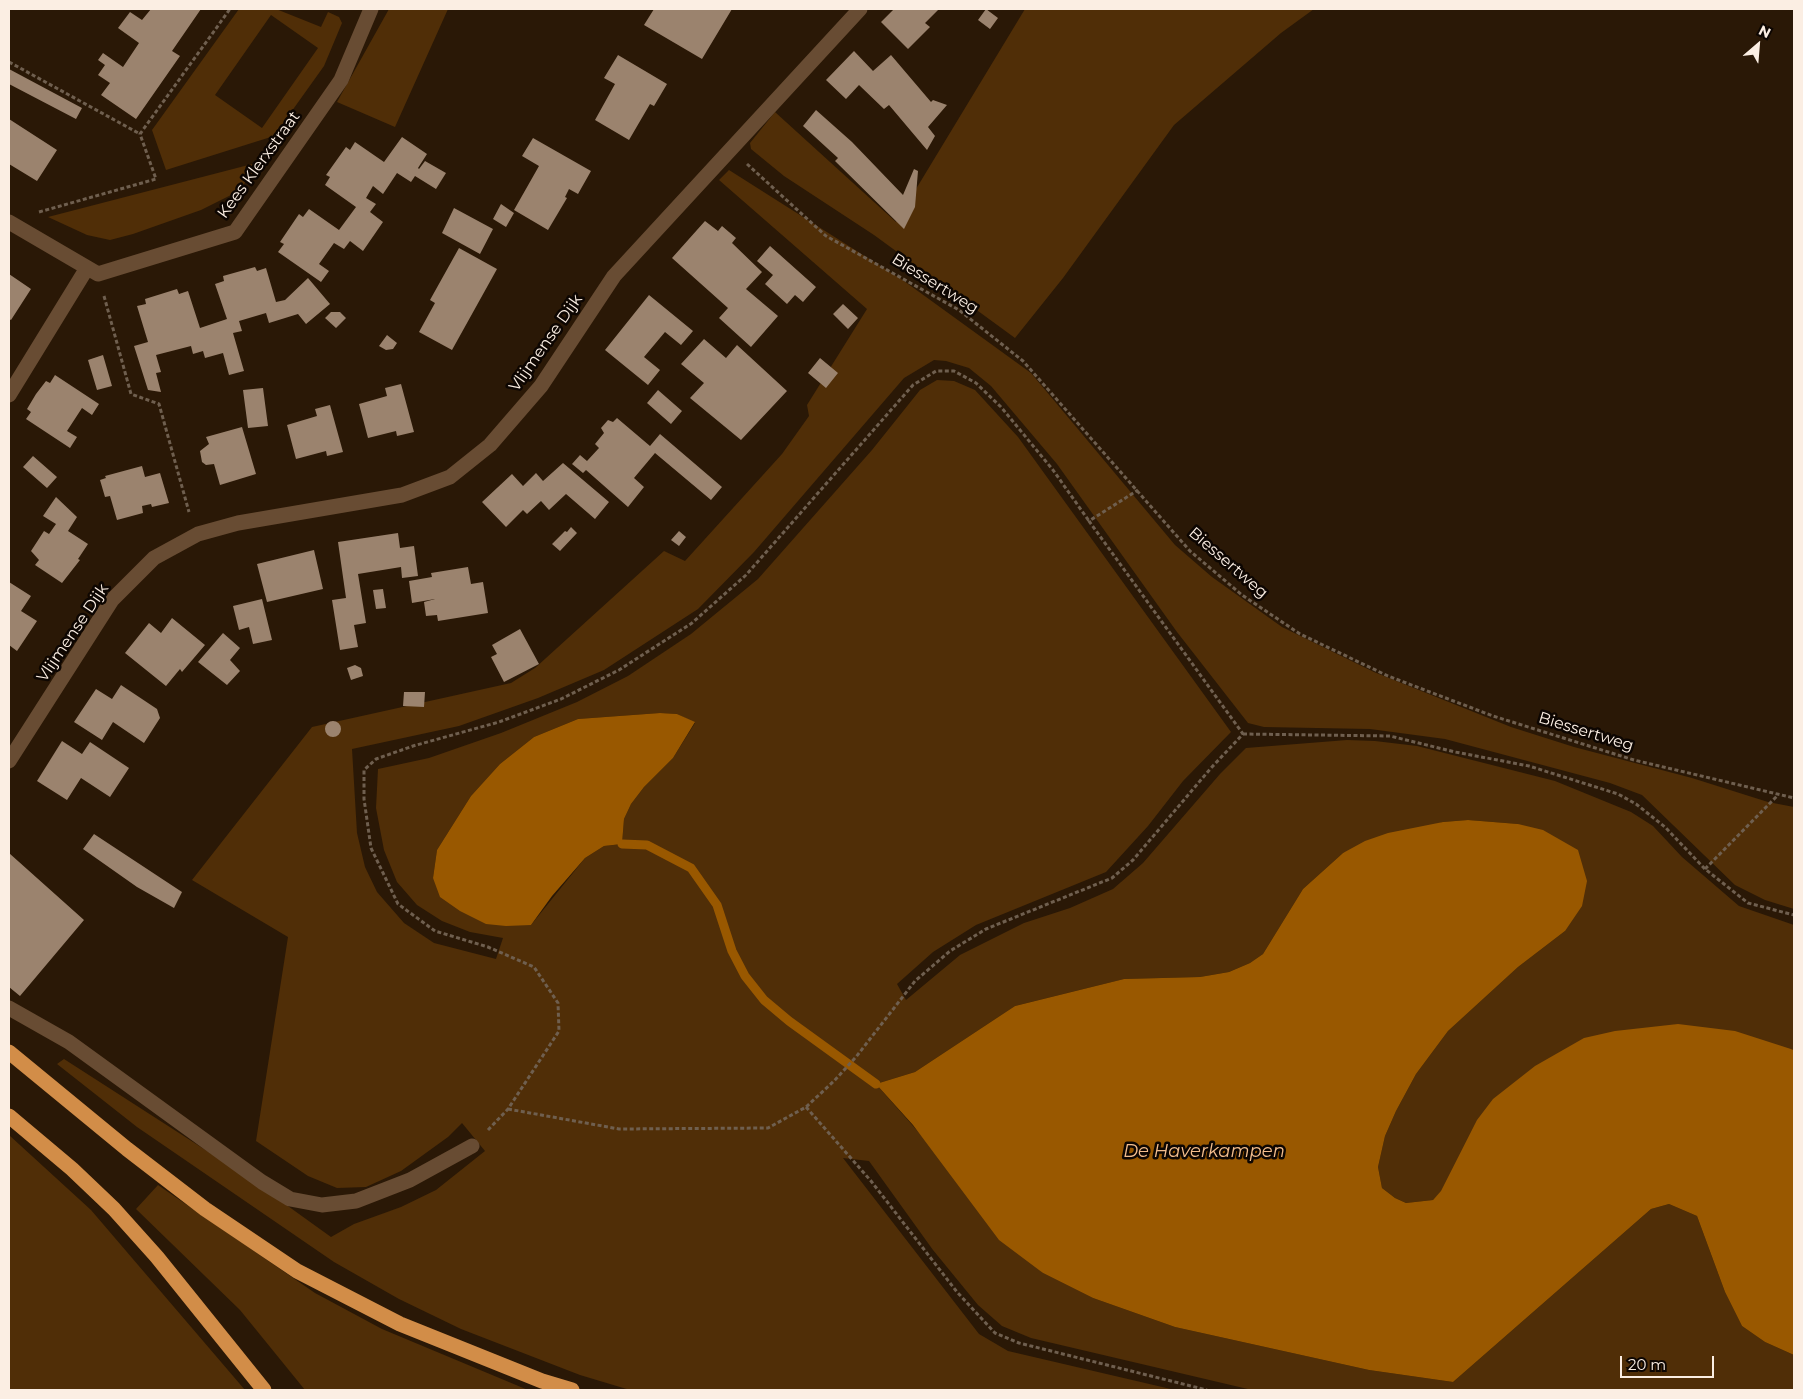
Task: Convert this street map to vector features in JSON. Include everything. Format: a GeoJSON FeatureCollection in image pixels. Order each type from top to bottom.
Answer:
{"type":"FeatureCollection","features":[{"type":"Feature","properties":{"kind":"highway"},"geometry":{"type":"LineString","coordinates":[[9,1052],[127,1149],[204,1209],[297,1271],[400,1324],[542,1381],[572,1390]]}},
{"type":"Feature","properties":{"kind":"highway"},"geometry":{"type":"LineString","coordinates":[[9,1116],[72,1168],[114,1209],[157,1256],[264,1390]]}},
{"type":"Feature","properties":{"kind":"street","name":"Kees Klerxstraat"},"geometry":{"type":"LineString","coordinates":[[92,271],[236,232],[341,80],[371,9]]}},
{"type":"Feature","properties":{"kind":"street","name":"Vlijmense Dijk"},"geometry":{"type":"LineString","coordinates":[[9,761],[112,600],[154,558],[198,534],[238,522],[402,495],[450,477],[490,445],[541,386],[614,276],[860,9]]}},
{"type":"Feature","properties":{"kind":"street"},"geometry":{"type":"LineString","coordinates":[[9,222],[92,271],[9,395]]}},
{"type":"Feature","properties":{"kind":"street"},"geometry":{"type":"LineString","coordinates":[[9,1008],[69,1042],[262,1182],[290,1199],[322,1205],[356,1201],[410,1180],[472,1146]]}},
{"type":"Feature","properties":{"kind":"path"},"geometry":{"type":"LineString","coordinates":[[140,134],[230,9]]}},
{"type":"Feature","properties":{"kind":"path"},"geometry":{"type":"LineString","coordinates":[[9,62],[140,134],[156,179],[36,213]]}},
{"type":"Feature","properties":{"kind":"path","name":"Biessertweg"},"geometry":{"type":"LineString","coordinates":[[729,149],[826,236],[959,310],[1023,362],[1190,551],[1242,595],[1300,634],[1388,676],[1493,716],[1634,760],[1794,798]]}},
{"type":"Feature","properties":{"kind":"path"},"geometry":{"type":"LineString","coordinates":[[92,271],[131,394],[160,404],[189,510],[198,534]]}},
{"type":"Feature","properties":{"kind":"path"},"geometry":{"type":"LineString","coordinates":[[1243,734],[1052,470],[1001,407],[976,383],[954,370],[936,371],[913,385],[746,576],[692,623],[619,670],[560,699],[499,722],[413,746],[376,759],[364,770],[364,799],[371,848],[398,904],[435,931],[488,947],[534,967],[558,1002],[559,1031],[508,1109],[619,1129],[703,1130],[768,1128],[806,1107],[856,1057],[915,981],[950,951],[986,929],[1112,878],[1133,860],[1211,768],[1243,734],[1390,736],[1455,752],[1529,766],[1618,794],[1636,804],[1665,827],[1705,870],[1748,903],[1794,915]]}},
{"type":"Feature","properties":{"kind":"path"},"geometry":{"type":"LineString","coordinates":[[1089,521],[1138,490]]}},
{"type":"Feature","properties":{"kind":"path"},"geometry":{"type":"LineString","coordinates":[[1705,870],[1778,795]]}},
{"type":"Feature","properties":{"kind":"path"},"geometry":{"type":"LineString","coordinates":[[806,1107],[871,1181],[957,1292],[996,1333],[1019,1343],[1206,1390]]}},
{"type":"Feature","properties":{"kind":"shaded area"},"geometry":{"type":"Polygon","coordinates":[[[239,9],[276,9],[321,27],[328,12],[339,17],[342,23],[324,66],[274,136],[166,170],[152,130],[239,9]],[[271,15],[215,95],[262,128],[318,48],[271,15]]]}},
{"type":"Feature","properties":{"kind":"shaded area"},"geometry":{"type":"Polygon","coordinates":[[[389,9],[448,9],[395,127],[337,102],[389,9]]]}},
{"type":"Feature","properties":{"kind":"shaded area"},"geometry":{"type":"Polygon","coordinates":[[[1025,9],[1314,9],[1281,33],[1174,125],[1063,278],[1015,338],[874,235],[784,176],[751,149],[750,143],[775,112],[896,222],[1025,9]]]}},
{"type":"Feature","properties":{"kind":"shaded area"},"geometry":{"type":"Polygon","coordinates":[[[260,162],[239,191],[201,210],[133,234],[110,240],[87,235],[48,217],[260,162]]]}},
{"type":"Feature","properties":{"kind":"shaded area"},"geometry":{"type":"Polygon","coordinates":[[[729,170],[904,281],[1031,373],[1175,545],[1212,577],[1282,627],[1374,672],[1511,727],[1574,747],[1692,778],[1768,802],[1794,807],[1794,909],[1765,900],[1735,885],[1642,795],[1610,783],[1445,739],[1370,729],[1264,727],[1248,723],[1177,632],[1057,464],[991,386],[969,368],[946,361],[934,360],[904,378],[754,552],[698,609],[604,670],[538,698],[459,726],[352,749],[357,833],[365,867],[377,892],[404,923],[434,943],[496,959],[503,938],[470,932],[442,921],[417,905],[397,882],[384,850],[376,808],[378,769],[429,758],[501,733],[577,702],[628,676],[691,634],[758,579],[872,450],[920,390],[937,380],[954,381],[975,390],[1018,437],[1231,732],[1183,781],[1148,826],[1106,872],[976,925],[933,952],[897,984],[906,1000],[960,955],[1024,923],[1070,908],[1113,889],[1143,863],[1220,774],[1246,748],[1347,740],[1375,741],[1417,746],[1555,781],[1631,812],[1653,826],[1682,857],[1739,906],[1794,925],[1794,1050],[1791,1049],[1441,1192],[1433,1200],[1406,1203],[1395,1198],[1382,1188],[1378,1167],[1385,1136],[1416,1074],[1448,1031],[1518,967],[1565,931],[1518,824],[1468,820],[1443,822],[1343,853],[1303,889],[1263,954],[1250,963],[1229,972],[1200,977],[1124,979],[1015,1006],[915,1072],[876,1084],[1043,1273],[1093,1298],[1175,1327],[1369,1370],[1453,1382],[1651,1209],[1669,1204],[1697,1216],[1725,1292],[1742,1326],[1765,1342],[1794,1355],[1794,1390],[1252,1390],[1031,1338],[1002,1326],[978,1305],[933,1250],[869,1161],[843,1158],[979,1334],[1008,1351],[1175,1390],[630,1390],[580,1375],[461,1329],[399,1299],[334,1262],[137,1127],[57,1064],[64,1059],[249,1178],[331,1237],[354,1224],[401,1207],[436,1190],[485,1151],[462,1123],[448,1137],[401,1171],[366,1187],[337,1188],[308,1176],[256,1141],[288,937],[192,880],[312,727],[511,683],[535,668],[664,551],[685,561],[782,454],[809,416],[807,405],[867,309],[719,180],[729,170]],[[660,713],[578,719],[534,737],[500,764],[471,796],[437,850],[433,878],[531,925],[585,858],[604,846],[622,844],[624,819],[631,804],[644,787],[673,758],[695,723],[677,714],[660,713]]]}},
{"type":"Feature","properties":{"kind":"shaded area"},"geometry":{"type":"Polygon","coordinates":[[[9,1135],[91,1210],[245,1390],[9,1390],[9,1135]]]}},
{"type":"Feature","properties":{"kind":"shaded area"},"geometry":{"type":"Polygon","coordinates":[[[158,1185],[315,1293],[382,1329],[528,1390],[305,1390],[240,1310],[136,1209],[158,1185]]]}},
{"type":"Feature","properties":{"kind":"water"},"geometry":{"type":"Polygon","coordinates":[[[660,713],[677,714],[695,722],[673,758],[644,787],[631,804],[624,819],[622,844],[604,846],[585,858],[552,896],[531,925],[506,926],[486,924],[460,911],[440,897],[433,878],[437,850],[471,796],[500,764],[534,737],[578,719],[660,713]]]}},
{"type":"Feature","properties":{"kind":"water","name":"De Haverkampen"},"geometry":{"type":"Polygon","coordinates":[[[1468,820],[1518,824],[1543,830],[1578,850],[1587,881],[1582,906],[1565,931],[1518,967],[1448,1031],[1416,1074],[1385,1136],[1378,1167],[1382,1188],[1395,1198],[1406,1203],[1433,1200],[1441,1191],[1477,1120],[1493,1099],[1535,1066],[1584,1038],[1615,1031],[1678,1024],[1735,1031],[1794,1050],[1794,1355],[1765,1342],[1742,1326],[1725,1292],[1697,1216],[1669,1204],[1651,1209],[1453,1382],[1369,1370],[1175,1327],[1093,1298],[1043,1273],[999,1240],[913,1125],[876,1084],[915,1072],[1015,1006],[1124,979],[1200,977],[1229,972],[1250,963],[1263,954],[1303,889],[1343,853],[1365,841],[1388,833],[1443,822],[1468,820]]]}},
{"type":"Feature","properties":{"kind":"building"},"geometry":{"type":"Polygon","coordinates":[[[151,9],[201,9],[172,51],[180,56],[136,119],[101,95],[110,83],[98,75],[105,65],[98,60],[103,53],[123,67],[139,43],[118,28],[130,12],[142,20],[151,9]]]}},
{"type":"Feature","properties":{"kind":"building"},"geometry":{"type":"Polygon","coordinates":[[[654,9],[732,9],[702,59],[644,25],[654,9]]]}},
{"type":"Feature","properties":{"kind":"building"},"geometry":{"type":"Polygon","coordinates":[[[894,9],[939,9],[925,23],[930,27],[908,49],[881,22],[894,9]]]}},
{"type":"Feature","properties":{"kind":"building"},"geometry":{"type":"Polygon","coordinates":[[[986,9],[998,18],[990,29],[978,20],[986,9]]]}},
{"type":"Feature","properties":{"kind":"building"},"geometry":{"type":"Polygon","coordinates":[[[854,51],[873,71],[891,55],[931,102],[933,100],[947,105],[928,127],[935,136],[927,150],[889,105],[884,109],[859,85],[846,99],[826,80],[854,51]]]}},
{"type":"Feature","properties":{"kind":"building"},"geometry":{"type":"Polygon","coordinates":[[[618,55],[667,84],[654,106],[650,104],[629,140],[595,120],[615,84],[604,78],[618,55]]]}},
{"type":"Feature","properties":{"kind":"building"},"geometry":{"type":"Polygon","coordinates":[[[9,69],[82,108],[76,119],[9,84],[9,69]]]}},
{"type":"Feature","properties":{"kind":"building"},"geometry":{"type":"Polygon","coordinates":[[[816,110],[852,142],[903,195],[914,169],[918,171],[915,207],[904,229],[835,161],[838,158],[803,126],[816,110]]]}},
{"type":"Feature","properties":{"kind":"building"},"geometry":{"type":"Polygon","coordinates":[[[9,119],[57,150],[37,181],[9,164],[9,119]]]}},
{"type":"Feature","properties":{"kind":"building"},"geometry":{"type":"Polygon","coordinates":[[[402,137],[427,154],[419,169],[425,161],[446,173],[436,189],[415,176],[411,182],[397,173],[383,194],[373,186],[366,198],[376,204],[370,212],[383,222],[363,251],[350,241],[344,249],[334,243],[319,264],[329,271],[321,282],[278,252],[284,244],[280,242],[299,214],[303,217],[309,209],[339,230],[356,207],[325,185],[330,177],[326,175],[346,147],[350,150],[355,142],[384,162],[402,137]]]}},
{"type":"Feature","properties":{"kind":"building"},"geometry":{"type":"Polygon","coordinates":[[[533,138],[591,171],[578,194],[569,189],[565,197],[567,198],[548,230],[514,210],[539,166],[522,156],[533,138]]]}},
{"type":"Feature","properties":{"kind":"building"},"geometry":{"type":"Polygon","coordinates":[[[501,204],[514,213],[506,227],[493,219],[501,204]]]}},
{"type":"Feature","properties":{"kind":"building"},"geometry":{"type":"Polygon","coordinates":[[[454,208],[493,229],[480,254],[442,233],[454,208]]]}},
{"type":"Feature","properties":{"kind":"building"},"geometry":{"type":"Polygon","coordinates":[[[705,221],[718,231],[722,226],[736,238],[732,243],[762,272],[746,289],[778,316],[751,347],[719,318],[728,308],[672,258],[705,221]]]}},
{"type":"Feature","properties":{"kind":"building"},"geometry":{"type":"Polygon","coordinates":[[[770,246],[816,287],[803,302],[795,295],[787,304],[765,284],[773,275],[757,261],[770,246]]]}},
{"type":"Feature","properties":{"kind":"building"},"geometry":{"type":"Polygon","coordinates":[[[459,248],[497,269],[452,350],[419,332],[435,303],[430,300],[459,248]]]}},
{"type":"Feature","properties":{"kind":"building"},"geometry":{"type":"Polygon","coordinates":[[[255,267],[257,271],[266,268],[276,302],[285,300],[308,278],[330,304],[306,324],[298,314],[269,323],[266,313],[239,321],[242,331],[233,333],[244,371],[229,375],[223,353],[205,358],[203,351],[193,354],[191,346],[156,355],[161,372],[156,373],[161,392],[148,390],[134,346],[148,342],[137,306],[146,304],[145,299],[177,289],[179,294],[188,291],[200,328],[227,319],[215,284],[224,281],[223,276],[255,267]]]}},
{"type":"Feature","properties":{"kind":"building"},"geometry":{"type":"Polygon","coordinates":[[[9,274],[31,289],[11,320],[9,319],[9,274]]]}},
{"type":"Feature","properties":{"kind":"building"},"geometry":{"type":"Polygon","coordinates":[[[649,295],[693,331],[681,345],[665,332],[644,357],[660,370],[648,385],[605,350],[649,295]]]}},
{"type":"Feature","properties":{"kind":"building"},"geometry":{"type":"Polygon","coordinates":[[[843,304],[858,318],[848,329],[833,314],[843,304]]]}},
{"type":"Feature","properties":{"kind":"building"},"geometry":{"type":"Polygon","coordinates":[[[331,312],[340,312],[346,318],[336,328],[325,318],[331,312]]]}},
{"type":"Feature","properties":{"kind":"building"},"geometry":{"type":"Polygon","coordinates":[[[387,335],[397,343],[393,349],[386,350],[379,346],[387,335]]]}},
{"type":"Feature","properties":{"kind":"building"},"geometry":{"type":"Polygon","coordinates":[[[704,339],[726,358],[737,345],[787,391],[741,440],[690,398],[704,383],[681,364],[704,339]]]}},
{"type":"Feature","properties":{"kind":"building"},"geometry":{"type":"Polygon","coordinates":[[[103,355],[112,386],[97,390],[88,360],[103,355]]]}},
{"type":"Feature","properties":{"kind":"building"},"geometry":{"type":"Polygon","coordinates":[[[820,358],[838,373],[826,388],[808,373],[820,358]]]}},
{"type":"Feature","properties":{"kind":"building"},"geometry":{"type":"Polygon","coordinates":[[[55,375],[99,404],[92,415],[82,408],[67,431],[77,437],[70,448],[26,419],[31,412],[27,409],[36,394],[46,381],[50,383],[55,375]]]}},
{"type":"Feature","properties":{"kind":"building"},"geometry":{"type":"Polygon","coordinates":[[[401,384],[414,432],[397,436],[396,431],[368,438],[359,404],[387,396],[385,388],[401,384]]]}},
{"type":"Feature","properties":{"kind":"building"},"geometry":{"type":"Polygon","coordinates":[[[263,388],[268,426],[248,428],[243,390],[263,388]]]}},
{"type":"Feature","properties":{"kind":"building"},"geometry":{"type":"Polygon","coordinates":[[[658,390],[682,411],[671,424],[647,403],[658,390]]]}},
{"type":"Feature","properties":{"kind":"building"},"geometry":{"type":"Polygon","coordinates":[[[330,405],[343,452],[327,456],[326,451],[296,459],[287,425],[317,416],[315,409],[330,405]]]}},
{"type":"Feature","properties":{"kind":"building"},"geometry":{"type":"Polygon","coordinates":[[[617,418],[650,446],[660,434],[722,487],[711,500],[655,453],[634,478],[644,487],[628,507],[586,470],[583,473],[572,464],[580,455],[587,461],[599,448],[595,444],[604,433],[601,428],[608,420],[613,422],[617,418]]]}},
{"type":"Feature","properties":{"kind":"building"},"geometry":{"type":"Polygon","coordinates":[[[242,427],[256,474],[220,485],[214,464],[206,465],[202,462],[200,451],[209,444],[206,437],[242,427]]]}},
{"type":"Feature","properties":{"kind":"building"},"geometry":{"type":"Polygon","coordinates":[[[33,456],[57,477],[47,488],[23,467],[33,456]]]}},
{"type":"Feature","properties":{"kind":"building"},"geometry":{"type":"Polygon","coordinates":[[[563,463],[609,502],[595,519],[566,494],[549,510],[541,501],[527,514],[523,510],[506,527],[482,502],[512,474],[523,486],[536,473],[543,481],[563,463]]]}},
{"type":"Feature","properties":{"kind":"building"},"geometry":{"type":"Polygon","coordinates":[[[142,466],[145,477],[160,473],[169,503],[152,507],[151,504],[142,506],[143,513],[117,520],[110,496],[105,497],[100,480],[106,478],[105,476],[142,466]]]}},
{"type":"Feature","properties":{"kind":"building"},"geometry":{"type":"Polygon","coordinates":[[[56,497],[77,517],[68,531],[88,544],[78,559],[80,560],[62,583],[35,565],[39,560],[31,551],[44,531],[49,534],[56,524],[43,516],[56,497]]]}},
{"type":"Feature","properties":{"kind":"building"},"geometry":{"type":"Polygon","coordinates":[[[571,527],[577,533],[560,551],[552,544],[571,527]]]}},
{"type":"Feature","properties":{"kind":"building"},"geometry":{"type":"Polygon","coordinates":[[[679,531],[686,537],[679,546],[671,540],[679,531]]]}},
{"type":"Feature","properties":{"kind":"building"},"geometry":{"type":"Polygon","coordinates":[[[398,533],[400,548],[414,546],[418,576],[402,578],[401,567],[358,574],[366,623],[354,625],[358,647],[340,650],[332,600],[346,598],[338,542],[398,533]]]}},
{"type":"Feature","properties":{"kind":"building"},"geometry":{"type":"Polygon","coordinates":[[[314,550],[323,589],[267,602],[257,564],[314,550]]]}},
{"type":"Feature","properties":{"kind":"building"},"geometry":{"type":"Polygon","coordinates":[[[468,567],[471,584],[483,582],[488,613],[438,621],[437,615],[426,616],[424,602],[435,599],[412,603],[409,581],[432,577],[431,573],[468,567]]]}},
{"type":"Feature","properties":{"kind":"building"},"geometry":{"type":"Polygon","coordinates":[[[9,582],[31,596],[21,611],[37,621],[17,651],[9,645],[9,582]]]}},
{"type":"Feature","properties":{"kind":"building"},"geometry":{"type":"Polygon","coordinates":[[[383,589],[386,608],[376,609],[373,590],[383,589]]]}},
{"type":"Feature","properties":{"kind":"building"},"geometry":{"type":"Polygon","coordinates":[[[262,599],[272,640],[253,644],[249,627],[239,630],[233,606],[262,599]]]}},
{"type":"Feature","properties":{"kind":"building"},"geometry":{"type":"Polygon","coordinates":[[[172,618],[205,645],[182,672],[180,669],[166,686],[125,653],[149,623],[161,633],[172,618]]]}},
{"type":"Feature","properties":{"kind":"building"},"geometry":{"type":"Polygon","coordinates":[[[520,629],[539,664],[504,682],[491,657],[497,654],[492,645],[520,629]]]}},
{"type":"Feature","properties":{"kind":"building"},"geometry":{"type":"Polygon","coordinates":[[[223,633],[240,648],[230,660],[240,671],[227,685],[198,662],[223,633]]]}},
{"type":"Feature","properties":{"kind":"building"},"geometry":{"type":"Polygon","coordinates":[[[355,665],[361,668],[363,676],[351,680],[347,668],[355,665]]]}},
{"type":"Feature","properties":{"kind":"building"},"geometry":{"type":"Polygon","coordinates":[[[121,685],[157,709],[160,718],[144,743],[113,722],[102,740],[74,722],[96,689],[112,699],[121,685]]]}},
{"type":"Feature","properties":{"kind":"building"},"geometry":{"type":"Polygon","coordinates":[[[404,692],[425,692],[424,707],[403,706],[404,692]]]}},
{"type":"Feature","properties":{"kind":"building"},"geometry":{"type":"Polygon","coordinates":[[[333,721],[341,729],[333,737],[325,729],[333,721]]]}},
{"type":"Feature","properties":{"kind":"building"},"geometry":{"type":"Polygon","coordinates":[[[62,741],[82,754],[90,742],[129,768],[110,797],[81,778],[67,800],[37,781],[62,741]]]}},
{"type":"Feature","properties":{"kind":"building"},"geometry":{"type":"Polygon","coordinates":[[[94,834],[182,892],[174,908],[137,887],[83,849],[94,834]]]}},
{"type":"Feature","properties":{"kind":"building"},"geometry":{"type":"Polygon","coordinates":[[[9,853],[84,920],[20,996],[9,987],[9,853]]]}},
{"type":"Feature","properties":{"kind":"waterway"},"geometry":{"type":"LineString","coordinates":[[622,844],[647,845],[691,868],[717,905],[732,951],[745,976],[764,1000],[789,1021],[876,1084]]}}]}
